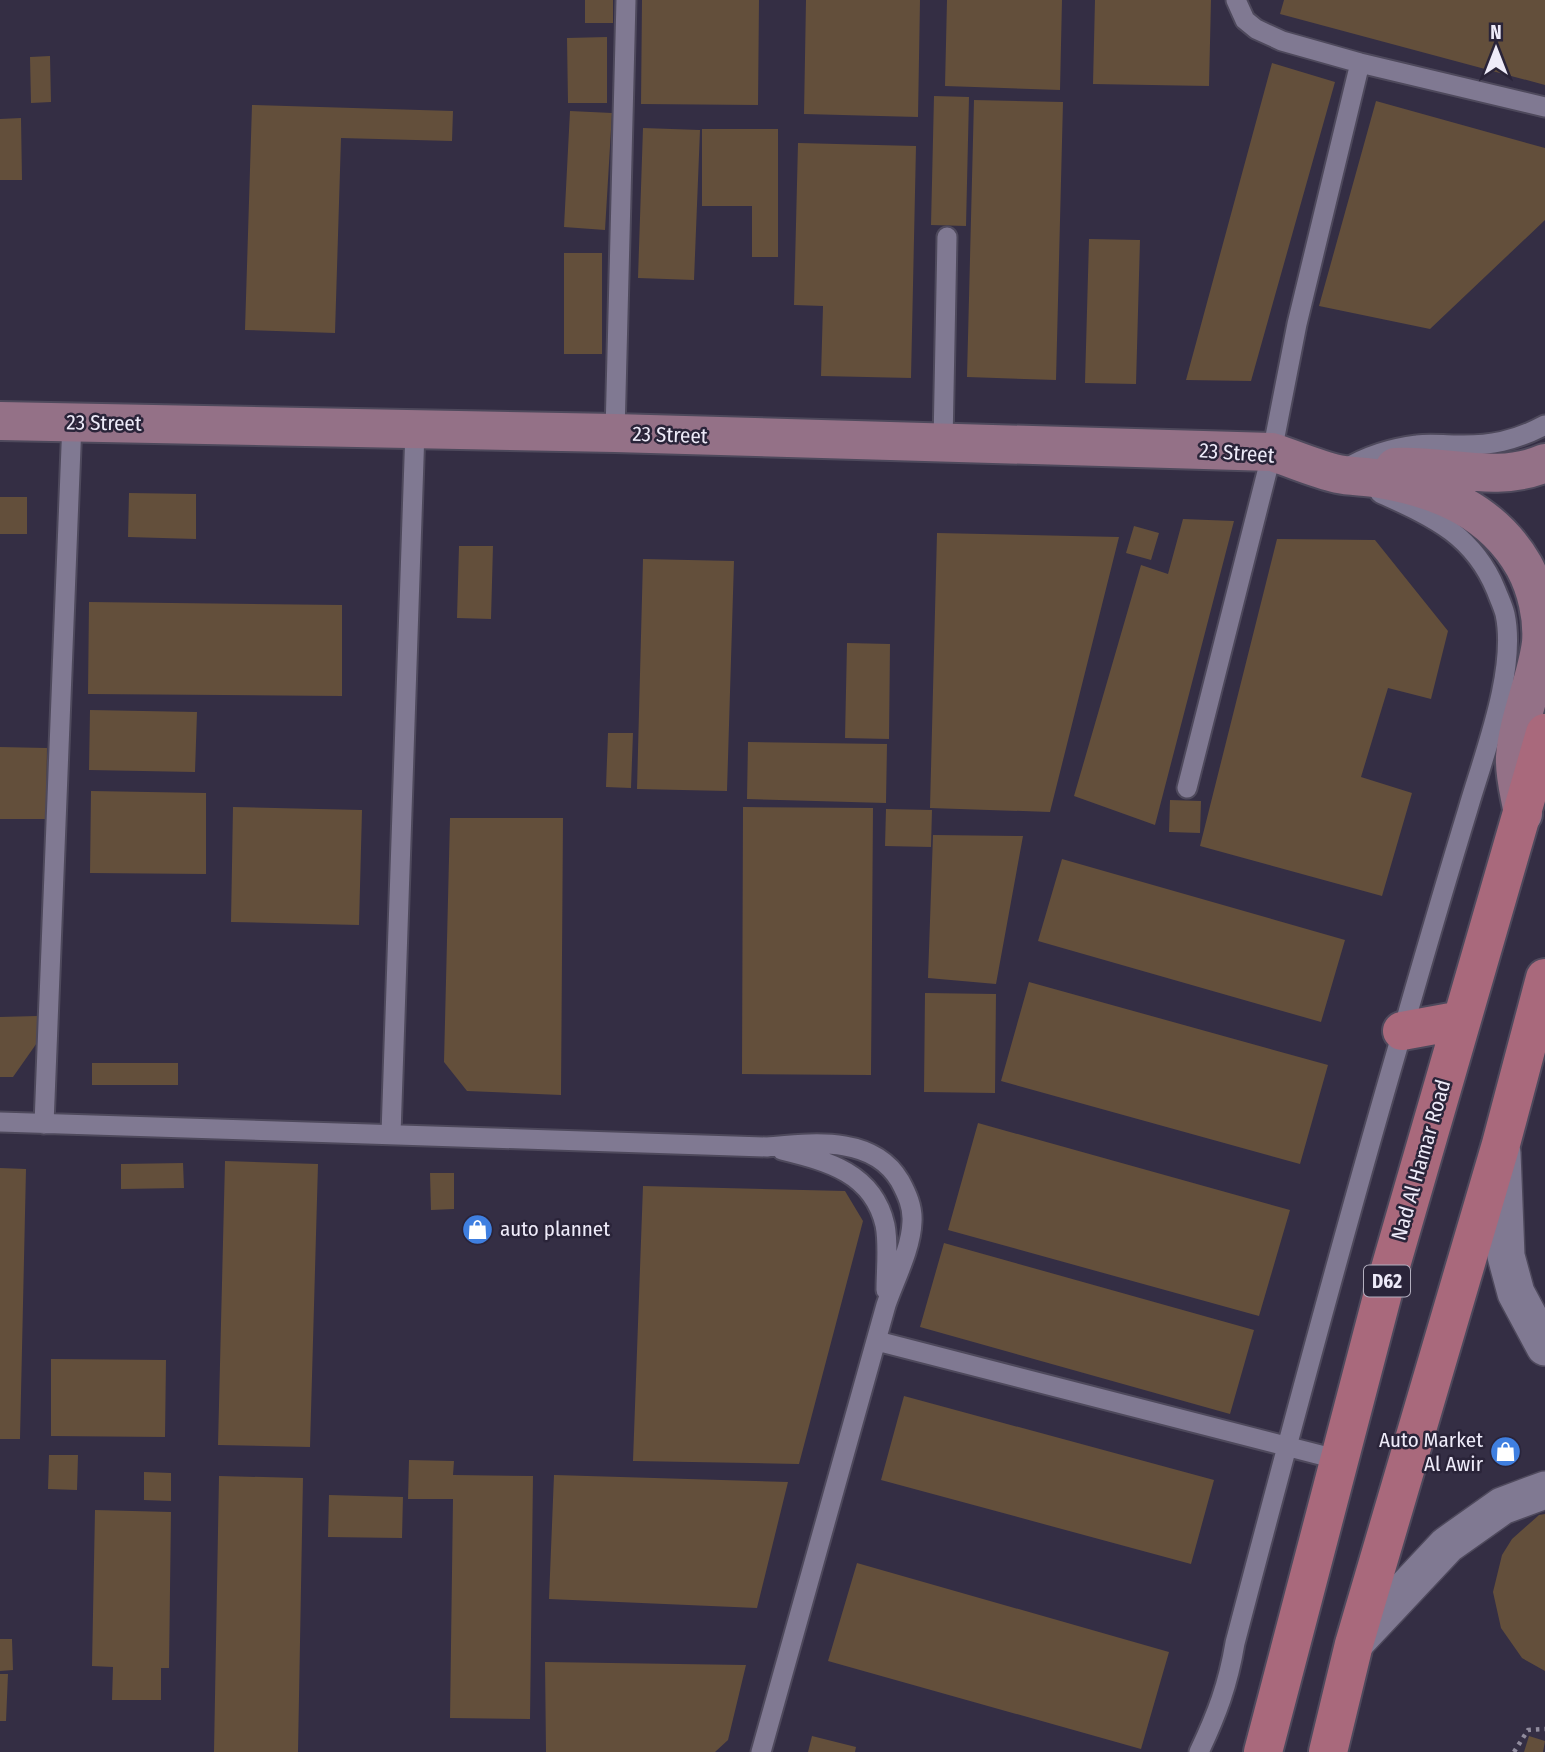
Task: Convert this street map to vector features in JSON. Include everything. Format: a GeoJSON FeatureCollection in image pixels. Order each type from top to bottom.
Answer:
{"type":"FeatureCollection","features":[{"type":"Feature","properties":{"kind":"main road","name":"Nad Al Hamar Road"},"geometry":{"type":"LineString","coordinates":[[1263,1752],[1383,1293],[1545,733]]}},
{"type":"Feature","properties":{"kind":"main road"},"geometry":{"type":"LineString","coordinates":[[1328,1752],[1354,1644],[1501,1144],[1545,978]]}},
{"type":"Feature","properties":{"kind":"main road"},"geometry":{"type":"LineString","coordinates":[[1402,1031],[1462,1020]]}},
{"type":"Feature","properties":{"kind":"street","name":"23 Street"},"geometry":{"type":"LineString","coordinates":[[0,421],[615,433],[1272,452],[1337,474],[1381,479],[1425,490],[1466,506],[1493,525],[1514,548],[1530,576],[1539,608],[1541,640],[1515,758],[1523,814]]}},
{"type":"Feature","properties":{"kind":"street","name":"23 Street"},"geometry":{"type":"LineString","coordinates":[[1337,474],[1403,466],[1506,472],[1545,463]]}},
{"type":"Feature","properties":{"kind":"street"},"geometry":{"type":"LineString","coordinates":[[1501,1144],[1506,1256],[1516,1293],[1545,1347]]}},
{"type":"Feature","properties":{"kind":"street"},"geometry":{"type":"LineString","coordinates":[[1354,1644],[1447,1545],[1502,1506],[1545,1490]]}},
{"type":"Feature","properties":{"kind":"lane"},"geometry":{"type":"LineString","coordinates":[[615,433],[626,0]]}},
{"type":"Feature","properties":{"kind":"lane"},"geometry":{"type":"LineString","coordinates":[[1236,0],[1245,20],[1262,33],[1282,41],[1360,63],[1545,107]]}},
{"type":"Feature","properties":{"kind":"lane"},"geometry":{"type":"LineString","coordinates":[[1187,788],[1272,452],[1297,324],[1360,63]]}},
{"type":"Feature","properties":{"kind":"lane"},"geometry":{"type":"LineString","coordinates":[[943,443],[947,237]]}},
{"type":"Feature","properties":{"kind":"lane"},"geometry":{"type":"LineString","coordinates":[[44,1124],[72,422]]}},
{"type":"Feature","properties":{"kind":"lane"},"geometry":{"type":"LineString","coordinates":[[1337,474],[1362,459],[1390,450],[1419,444],[1481,446],[1504,443],[1526,436],[1545,425]]}},
{"type":"Feature","properties":{"kind":"lane"},"geometry":{"type":"LineString","coordinates":[[391,1134],[415,430]]}},
{"type":"Feature","properties":{"kind":"lane"},"geometry":{"type":"LineString","coordinates":[[1199,1752],[1221,1705],[1230,1674],[1235,1643],[1287,1447],[1402,1031],[1491,729],[1504,675],[1508,643],[1504,612],[1489,573],[1478,555],[1455,533],[1429,516],[1337,474]]}},
{"type":"Feature","properties":{"kind":"lane"},"geometry":{"type":"LineString","coordinates":[[0,1122],[767,1147],[818,1142],[847,1146],[873,1154],[894,1171],[908,1195],[912,1222],[906,1249],[886,1305],[761,1752]]}},
{"type":"Feature","properties":{"kind":"lane"},"geometry":{"type":"LineString","coordinates":[[767,1147],[824,1161],[851,1174],[873,1196],[885,1224],[886,1305]]}},
{"type":"Feature","properties":{"kind":"lane"},"geometry":{"type":"LineString","coordinates":[[877,1341],[1340,1460]]}},
{"type":"Feature","properties":{"kind":"path"},"geometry":{"type":"LineString","coordinates":[[1514,1752],[1528,1730],[1545,1729]]}},
{"type":"Feature","properties":{"kind":"building"},"geometry":{"type":"Polygon","coordinates":[[[585,0],[613,0],[613,23],[585,23],[585,0]]]}},
{"type":"Feature","properties":{"kind":"building"},"geometry":{"type":"Polygon","coordinates":[[[642,0],[759,0],[758,105],[641,104],[642,0]]]}},
{"type":"Feature","properties":{"kind":"building"},"geometry":{"type":"Polygon","coordinates":[[[806,0],[920,0],[918,117],[804,114],[806,0]]]}},
{"type":"Feature","properties":{"kind":"building"},"geometry":{"type":"Polygon","coordinates":[[[947,0],[1062,0],[1060,90],[945,86],[947,0]]]}},
{"type":"Feature","properties":{"kind":"building"},"geometry":{"type":"Polygon","coordinates":[[[1095,0],[1211,0],[1209,86],[1093,84],[1095,0]]]}},
{"type":"Feature","properties":{"kind":"building"},"geometry":{"type":"Polygon","coordinates":[[[1284,0],[1545,0],[1545,85],[1280,14],[1284,0]]]}},
{"type":"Feature","properties":{"kind":"building"},"geometry":{"type":"Polygon","coordinates":[[[607,37],[607,103],[568,103],[567,38],[607,37]]]}},
{"type":"Feature","properties":{"kind":"building"},"geometry":{"type":"Polygon","coordinates":[[[50,56],[51,102],[31,103],[30,57],[50,56]]]}},
{"type":"Feature","properties":{"kind":"building"},"geometry":{"type":"Polygon","coordinates":[[[1272,63],[1335,82],[1251,381],[1186,380],[1272,63]]]}},
{"type":"Feature","properties":{"kind":"building"},"geometry":{"type":"Polygon","coordinates":[[[934,96],[969,97],[966,226],[931,225],[934,96]]]}},
{"type":"Feature","properties":{"kind":"building"},"geometry":{"type":"Polygon","coordinates":[[[974,100],[1063,102],[1056,380],[967,377],[974,100]]]}},
{"type":"Feature","properties":{"kind":"building"},"geometry":{"type":"Polygon","coordinates":[[[1376,101],[1545,148],[1545,220],[1430,329],[1319,306],[1376,101]]]}},
{"type":"Feature","properties":{"kind":"building"},"geometry":{"type":"Polygon","coordinates":[[[252,105],[453,111],[452,141],[341,138],[335,333],[245,330],[252,105]]]}},
{"type":"Feature","properties":{"kind":"building"},"geometry":{"type":"Polygon","coordinates":[[[570,111],[612,113],[605,230],[564,227],[570,111]]]}},
{"type":"Feature","properties":{"kind":"building"},"geometry":{"type":"Polygon","coordinates":[[[21,118],[22,180],[0,180],[0,119],[21,118]]]}},
{"type":"Feature","properties":{"kind":"building"},"geometry":{"type":"Polygon","coordinates":[[[643,128],[700,130],[694,280],[638,278],[643,128]]]}},
{"type":"Feature","properties":{"kind":"building"},"geometry":{"type":"Polygon","coordinates":[[[702,129],[778,129],[778,257],[752,257],[752,206],[702,206],[702,129]]]}},
{"type":"Feature","properties":{"kind":"building"},"geometry":{"type":"Polygon","coordinates":[[[798,143],[916,146],[911,378],[821,376],[823,306],[794,305],[798,143]]]}},
{"type":"Feature","properties":{"kind":"building"},"geometry":{"type":"Polygon","coordinates":[[[1089,239],[1140,240],[1136,384],[1085,383],[1089,239]]]}},
{"type":"Feature","properties":{"kind":"building"},"geometry":{"type":"Polygon","coordinates":[[[564,253],[602,253],[602,354],[564,354],[564,253]]]}},
{"type":"Feature","properties":{"kind":"building"},"geometry":{"type":"Polygon","coordinates":[[[129,493],[196,494],[196,539],[128,537],[129,493]]]}},
{"type":"Feature","properties":{"kind":"building"},"geometry":{"type":"Polygon","coordinates":[[[0,497],[27,497],[27,534],[0,534],[0,497]]]}},
{"type":"Feature","properties":{"kind":"building"},"geometry":{"type":"Polygon","coordinates":[[[1183,519],[1234,521],[1155,825],[1074,796],[1141,565],[1168,574],[1183,519]]]}},
{"type":"Feature","properties":{"kind":"building"},"geometry":{"type":"Polygon","coordinates":[[[1134,526],[1159,533],[1151,560],[1126,553],[1134,526]]]}},
{"type":"Feature","properties":{"kind":"building"},"geometry":{"type":"Polygon","coordinates":[[[937,533],[1119,537],[1050,812],[930,808],[937,533]]]}},
{"type":"Feature","properties":{"kind":"building"},"geometry":{"type":"Polygon","coordinates":[[[1277,539],[1375,540],[1448,631],[1431,699],[1388,688],[1361,777],[1412,793],[1382,896],[1200,846],[1277,539]]]}},
{"type":"Feature","properties":{"kind":"building"},"geometry":{"type":"Polygon","coordinates":[[[459,546],[493,546],[491,619],[457,618],[459,546]]]}},
{"type":"Feature","properties":{"kind":"building"},"geometry":{"type":"Polygon","coordinates":[[[643,559],[734,561],[727,791],[637,789],[643,559]]]}},
{"type":"Feature","properties":{"kind":"building"},"geometry":{"type":"Polygon","coordinates":[[[89,602],[342,605],[342,696],[88,694],[89,602]]]}},
{"type":"Feature","properties":{"kind":"building"},"geometry":{"type":"Polygon","coordinates":[[[847,643],[890,644],[889,739],[845,738],[847,643]]]}},
{"type":"Feature","properties":{"kind":"building"},"geometry":{"type":"Polygon","coordinates":[[[90,710],[197,712],[195,772],[89,770],[90,710]]]}},
{"type":"Feature","properties":{"kind":"building"},"geometry":{"type":"Polygon","coordinates":[[[608,733],[633,733],[631,788],[606,787],[608,733]]]}},
{"type":"Feature","properties":{"kind":"building"},"geometry":{"type":"Polygon","coordinates":[[[748,742],[887,744],[886,803],[747,799],[748,742]]]}},
{"type":"Feature","properties":{"kind":"building"},"geometry":{"type":"Polygon","coordinates":[[[0,747],[47,748],[46,819],[0,819],[0,747]]]}},
{"type":"Feature","properties":{"kind":"building"},"geometry":{"type":"Polygon","coordinates":[[[91,791],[206,793],[206,874],[90,873],[91,791]]]}},
{"type":"Feature","properties":{"kind":"building"},"geometry":{"type":"Polygon","coordinates":[[[1170,800],[1201,801],[1200,833],[1169,832],[1170,800]]]}},
{"type":"Feature","properties":{"kind":"building"},"geometry":{"type":"Polygon","coordinates":[[[233,807],[362,810],[359,925],[231,922],[233,807]]]}},
{"type":"Feature","properties":{"kind":"building"},"geometry":{"type":"Polygon","coordinates":[[[743,807],[873,808],[871,1075],[742,1074],[743,807]]]}},
{"type":"Feature","properties":{"kind":"building"},"geometry":{"type":"Polygon","coordinates":[[[886,809],[932,810],[931,847],[885,846],[886,809]]]}},
{"type":"Feature","properties":{"kind":"building"},"geometry":{"type":"Polygon","coordinates":[[[450,818],[563,818],[561,1095],[467,1091],[444,1062],[450,818]]]}},
{"type":"Feature","properties":{"kind":"building"},"geometry":{"type":"Polygon","coordinates":[[[933,835],[1023,836],[996,984],[928,978],[933,835]]]}},
{"type":"Feature","properties":{"kind":"building"},"geometry":{"type":"Polygon","coordinates":[[[1062,859],[1345,940],[1321,1022],[1038,941],[1062,859]]]}},
{"type":"Feature","properties":{"kind":"building"},"geometry":{"type":"Polygon","coordinates":[[[1029,982],[1328,1065],[1300,1164],[1001,1081],[1029,982]]]}},
{"type":"Feature","properties":{"kind":"building"},"geometry":{"type":"Polygon","coordinates":[[[925,993],[996,994],[995,1093],[924,1092],[925,993]]]}},
{"type":"Feature","properties":{"kind":"building"},"geometry":{"type":"Polygon","coordinates":[[[37,1016],[39,1040],[13,1077],[0,1077],[0,1017],[37,1016]]]}},
{"type":"Feature","properties":{"kind":"building"},"geometry":{"type":"Polygon","coordinates":[[[92,1063],[178,1063],[178,1085],[92,1085],[92,1063]]]}},
{"type":"Feature","properties":{"kind":"building"},"geometry":{"type":"Polygon","coordinates":[[[978,1123],[1290,1210],[1259,1316],[948,1230],[978,1123]]]}},
{"type":"Feature","properties":{"kind":"building"},"geometry":{"type":"Polygon","coordinates":[[[225,1161],[318,1164],[310,1447],[218,1445],[225,1161]]]}},
{"type":"Feature","properties":{"kind":"building"},"geometry":{"type":"Polygon","coordinates":[[[183,1163],[184,1188],[121,1189],[121,1164],[183,1163]]]}},
{"type":"Feature","properties":{"kind":"building"},"geometry":{"type":"Polygon","coordinates":[[[0,1168],[26,1169],[20,1439],[0,1439],[0,1168]]]}},
{"type":"Feature","properties":{"kind":"building"},"geometry":{"type":"Polygon","coordinates":[[[430,1173],[454,1173],[454,1209],[431,1210],[430,1173]]]}},
{"type":"Feature","properties":{"kind":"building"},"geometry":{"type":"Polygon","coordinates":[[[643,1186],[845,1191],[863,1221],[799,1464],[633,1461],[643,1186]]]}},
{"type":"Feature","properties":{"kind":"building"},"geometry":{"type":"Polygon","coordinates":[[[944,1243],[1254,1330],[1230,1414],[920,1327],[944,1243]]]}},
{"type":"Feature","properties":{"kind":"building"},"geometry":{"type":"Polygon","coordinates":[[[51,1359],[166,1360],[165,1437],[51,1436],[51,1359]]]}},
{"type":"Feature","properties":{"kind":"building"},"geometry":{"type":"Polygon","coordinates":[[[904,1396],[1214,1480],[1191,1564],[881,1480],[904,1396]]]}},
{"type":"Feature","properties":{"kind":"building"},"geometry":{"type":"Polygon","coordinates":[[[49,1455],[78,1455],[77,1490],[48,1489],[49,1455]]]}},
{"type":"Feature","properties":{"kind":"building"},"geometry":{"type":"Polygon","coordinates":[[[409,1460],[454,1461],[453,1475],[533,1476],[530,1719],[450,1718],[453,1499],[408,1499],[409,1460]]]}},
{"type":"Feature","properties":{"kind":"building"},"geometry":{"type":"Polygon","coordinates":[[[144,1472],[171,1473],[171,1501],[144,1500],[144,1472]]]}},
{"type":"Feature","properties":{"kind":"building"},"geometry":{"type":"Polygon","coordinates":[[[554,1475],[788,1482],[757,1608],[549,1599],[554,1475]]]}},
{"type":"Feature","properties":{"kind":"building"},"geometry":{"type":"Polygon","coordinates":[[[219,1476],[303,1478],[298,1752],[214,1752],[219,1476]]]}},
{"type":"Feature","properties":{"kind":"building"},"geometry":{"type":"Polygon","coordinates":[[[329,1495],[403,1497],[402,1538],[328,1537],[329,1495]]]}},
{"type":"Feature","properties":{"kind":"building"},"geometry":{"type":"Polygon","coordinates":[[[95,1510],[171,1512],[169,1668],[161,1668],[161,1700],[112,1700],[113,1667],[92,1666],[95,1510]]]}},
{"type":"Feature","properties":{"kind":"building"},"geometry":{"type":"Polygon","coordinates":[[[1545,1514],[1545,1671],[1522,1658],[1501,1628],[1493,1592],[1502,1555],[1512,1539],[1539,1515],[1545,1514]]]}},
{"type":"Feature","properties":{"kind":"building"},"geometry":{"type":"Polygon","coordinates":[[[857,1563],[1169,1652],[1141,1749],[828,1661],[857,1563]]]}},
{"type":"Feature","properties":{"kind":"building"},"geometry":{"type":"Polygon","coordinates":[[[0,1639],[12,1639],[13,1670],[0,1671],[0,1639]]]}},
{"type":"Feature","properties":{"kind":"building"},"geometry":{"type":"Polygon","coordinates":[[[545,1662],[746,1665],[728,1740],[715,1752],[546,1752],[545,1662]]]}},
{"type":"Feature","properties":{"kind":"building"},"geometry":{"type":"Polygon","coordinates":[[[0,1674],[8,1674],[6,1721],[0,1721],[0,1674]]]}},
{"type":"Feature","properties":{"kind":"building"},"geometry":{"type":"Polygon","coordinates":[[[812,1736],[856,1747],[855,1752],[808,1752],[812,1736]]]}},
{"type":"Feature","properties":{"kind":"building"},"geometry":{"type":"Polygon","coordinates":[[[1529,1736],[1545,1741],[1543,1752],[1524,1752],[1529,1736]]]}},
{"type":"Feature","properties":{"kind":"place","name":"auto plannet"},"geometry":{"type":"Point","coordinates":[477,1229]}},
{"type":"Feature","properties":{"kind":"place","name":"Auto Market Al Awir"},"geometry":{"type":"Point","coordinates":[1506,1452]}}]}
